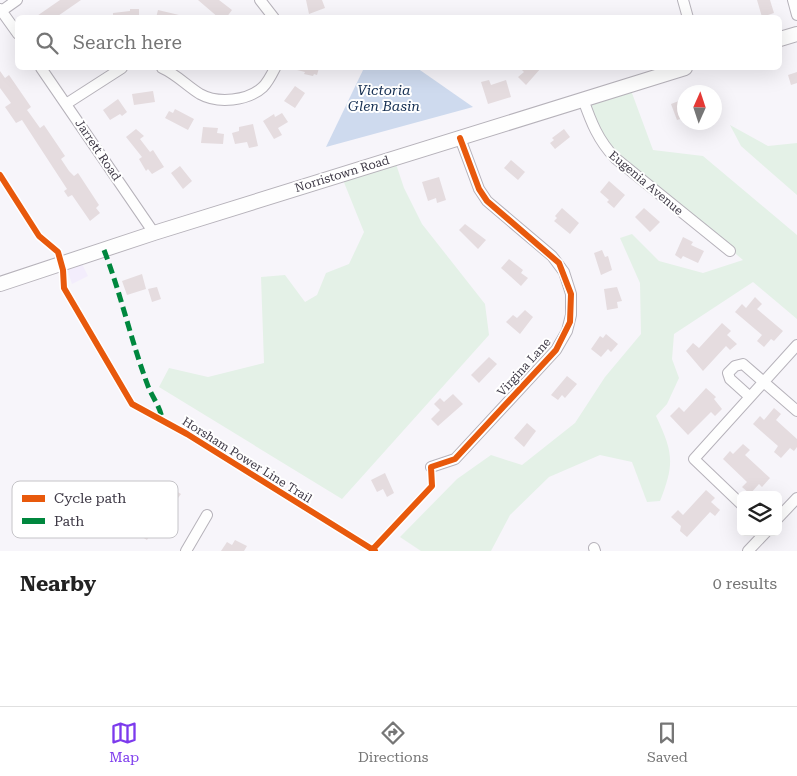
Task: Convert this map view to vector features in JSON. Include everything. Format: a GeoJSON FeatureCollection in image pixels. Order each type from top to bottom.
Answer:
{"type":"FeatureCollection","features":[{"type":"Feature","properties":{"kind":"main road"},"geometry":{"type":"LineString","coordinates":[[782,38],[797,34]]}},
{"type":"Feature","properties":{"kind":"main road","name":"Norristown Road"},"geometry":{"type":"LineString","coordinates":[[0,284],[154,233],[678,70]]}},
{"type":"Feature","properties":{"kind":"street"},"geometry":{"type":"LineString","coordinates":[[15,30],[1,10],[17,0]]}},
{"type":"Feature","properties":{"kind":"street"},"geometry":{"type":"LineString","coordinates":[[260,0],[272,15]]}},
{"type":"Feature","properties":{"kind":"street"},"geometry":{"type":"LineString","coordinates":[[683,0],[687,15]]}},
{"type":"Feature","properties":{"kind":"street"},"geometry":{"type":"LineString","coordinates":[[793,0],[797,15]]}},
{"type":"Feature","properties":{"kind":"street","name":"Jarrett Road"},"geometry":{"type":"LineString","coordinates":[[42,70],[154,233]]}},
{"type":"Feature","properties":{"kind":"street"},"geometry":{"type":"LineString","coordinates":[[66,104],[119,70]]}},
{"type":"Feature","properties":{"kind":"street"},"geometry":{"type":"LineString","coordinates":[[165,70],[203,95],[220,99],[246,98],[252,95],[264,86],[274,70]]}},
{"type":"Feature","properties":{"kind":"street","name":"Eugenia Avenue"},"geometry":{"type":"LineString","coordinates":[[583,99],[594,130],[602,144],[615,158],[730,251]]}},
{"type":"Feature","properties":{"kind":"street","name":"Virgina Lane"},"geometry":{"type":"LineString","coordinates":[[431,467],[455,459],[550,357],[562,341],[571,315],[569,287],[558,263],[487,201],[480,189],[460,138]]}},
{"type":"Feature","properties":{"kind":"street"},"geometry":{"type":"LineString","coordinates":[[737,500],[694,459],[797,345]]}},
{"type":"Feature","properties":{"kind":"street"},"geometry":{"type":"LineString","coordinates":[[750,397],[730,379],[728,373],[735,366],[743,364],[797,411]]}},
{"type":"Feature","properties":{"kind":"street"},"geometry":{"type":"LineString","coordinates":[[782,514],[797,498]]}},
{"type":"Feature","properties":{"kind":"street"},"geometry":{"type":"LineString","coordinates":[[186,551],[207,515]]}},
{"type":"Feature","properties":{"kind":"street"},"geometry":{"type":"LineString","coordinates":[[748,551],[762,536]]}},
{"type":"Feature","properties":{"kind":"shaded area"},"geometry":{"type":"Polygon","coordinates":[[[629,85],[653,150],[703,156],[797,235],[797,319],[753,282],[674,334],[672,359],[679,378],[667,404],[656,416],[666,439],[670,458],[668,477],[660,501],[647,502],[632,462],[600,455],[549,477],[510,515],[491,551],[421,551],[400,537],[457,479],[491,455],[522,465],[575,423],[605,377],[641,334],[640,283],[620,238],[632,234],[659,261],[703,273],[743,260],[597,136],[587,98],[629,85]]]}},
{"type":"Feature","properties":{"kind":"shaded area"},"geometry":{"type":"Polygon","coordinates":[[[730,125],[768,146],[797,143],[797,195],[741,146],[730,125]]]}},
{"type":"Feature","properties":{"kind":"shaded area"},"geometry":{"type":"Polygon","coordinates":[[[394,158],[404,188],[422,224],[485,304],[489,335],[342,499],[159,387],[169,368],[208,377],[264,363],[261,277],[285,275],[305,302],[317,295],[326,273],[349,264],[364,232],[341,175],[394,158]]]}},
{"type":"Feature","properties":{"kind":"shaded area"},"geometry":{"type":"Polygon","coordinates":[[[82,264],[88,276],[72,284],[67,269],[82,264]]]}},
{"type":"Feature","properties":{"kind":"water","name":"Victoria Glen Basin"},"geometry":{"type":"Polygon","coordinates":[[[363,70],[420,70],[473,107],[326,147],[363,70]]]}},
{"type":"Feature","properties":{"kind":"building"},"geometry":{"type":"Polygon","coordinates":[[[60,0],[81,0],[59,15],[38,15],[60,0]]]}},
{"type":"Feature","properties":{"kind":"building"},"geometry":{"type":"Polygon","coordinates":[[[198,0],[219,0],[232,10],[228,15],[216,15],[198,0]]]}},
{"type":"Feature","properties":{"kind":"building"},"geometry":{"type":"Polygon","coordinates":[[[306,0],[322,0],[325,8],[309,14],[306,0]]]}},
{"type":"Feature","properties":{"kind":"building"},"geometry":{"type":"Polygon","coordinates":[[[757,0],[770,0],[774,13],[761,15],[757,0]]]}},
{"type":"Feature","properties":{"kind":"building"},"geometry":{"type":"Polygon","coordinates":[[[130,9],[139,9],[139,15],[113,15],[113,13],[130,11],[130,9]]]}},
{"type":"Feature","properties":{"kind":"building"},"geometry":{"type":"Polygon","coordinates":[[[158,10],[179,15],[157,15],[158,10]]]}},
{"type":"Feature","properties":{"kind":"building"},"geometry":{"type":"Polygon","coordinates":[[[297,70],[318,70],[317,75],[314,74],[313,76],[304,74],[305,72],[297,70]]]}},
{"type":"Feature","properties":{"kind":"building"},"geometry":{"type":"Polygon","coordinates":[[[522,70],[539,70],[526,85],[518,77],[524,72],[522,70]]]}},
{"type":"Feature","properties":{"kind":"building"},"geometry":{"type":"Polygon","coordinates":[[[0,71],[5,78],[9,75],[31,107],[27,110],[40,128],[44,125],[65,156],[61,159],[69,171],[74,176],[78,173],[99,205],[96,208],[100,213],[90,221],[72,195],[68,197],[64,191],[67,189],[22,120],[16,123],[5,107],[11,103],[0,88],[0,71]]]}},
{"type":"Feature","properties":{"kind":"building"},"geometry":{"type":"Polygon","coordinates":[[[797,72],[797,83],[791,85],[788,75],[797,72]]]}},
{"type":"Feature","properties":{"kind":"building"},"geometry":{"type":"Polygon","coordinates":[[[489,80],[491,85],[506,80],[511,97],[488,104],[481,82],[489,80]]]}},
{"type":"Feature","properties":{"kind":"building"},"geometry":{"type":"Polygon","coordinates":[[[295,86],[305,93],[295,108],[284,101],[295,86]]]}},
{"type":"Feature","properties":{"kind":"building"},"geometry":{"type":"Polygon","coordinates":[[[153,91],[155,102],[134,105],[132,94],[153,91]]]}},
{"type":"Feature","properties":{"kind":"building"},"geometry":{"type":"Polygon","coordinates":[[[118,99],[127,112],[110,120],[103,110],[118,99]]]}},
{"type":"Feature","properties":{"kind":"building"},"geometry":{"type":"Polygon","coordinates":[[[677,102],[677,120],[671,104],[677,102]]]}},
{"type":"Feature","properties":{"kind":"building"},"geometry":{"type":"Polygon","coordinates":[[[175,109],[194,119],[188,130],[165,118],[169,111],[173,113],[175,109]]]}},
{"type":"Feature","properties":{"kind":"building"},"geometry":{"type":"Polygon","coordinates":[[[282,113],[288,122],[278,128],[282,135],[274,139],[263,121],[274,114],[275,117],[282,113]]]}},
{"type":"Feature","properties":{"kind":"building"},"geometry":{"type":"Polygon","coordinates":[[[253,124],[258,146],[249,148],[247,142],[235,144],[232,133],[239,131],[239,127],[253,124]]]}},
{"type":"Feature","properties":{"kind":"building"},"geometry":{"type":"Polygon","coordinates":[[[203,127],[218,128],[217,133],[224,134],[223,144],[201,143],[203,127]]]}},
{"type":"Feature","properties":{"kind":"building"},"geometry":{"type":"Polygon","coordinates":[[[136,129],[144,136],[140,139],[150,152],[153,150],[164,167],[152,174],[148,169],[146,171],[139,159],[142,157],[126,137],[136,129]]]}},
{"type":"Feature","properties":{"kind":"building"},"geometry":{"type":"Polygon","coordinates":[[[564,129],[570,137],[555,149],[550,143],[554,140],[552,138],[564,129]]]}},
{"type":"Feature","properties":{"kind":"building"},"geometry":{"type":"Polygon","coordinates":[[[511,160],[525,172],[518,180],[504,168],[511,160]]]}},
{"type":"Feature","properties":{"kind":"building"},"geometry":{"type":"Polygon","coordinates":[[[180,166],[192,181],[183,189],[171,173],[180,166]]]}},
{"type":"Feature","properties":{"kind":"building"},"geometry":{"type":"Polygon","coordinates":[[[439,177],[446,200],[437,203],[436,198],[428,201],[422,182],[439,177]]]}},
{"type":"Feature","properties":{"kind":"building"},"geometry":{"type":"Polygon","coordinates":[[[609,181],[625,195],[614,208],[607,202],[609,200],[600,192],[609,181]]]}},
{"type":"Feature","properties":{"kind":"building"},"geometry":{"type":"Polygon","coordinates":[[[562,208],[579,223],[570,234],[554,221],[557,218],[555,216],[562,208]]]}},
{"type":"Feature","properties":{"kind":"building"},"geometry":{"type":"Polygon","coordinates":[[[644,208],[660,222],[650,232],[635,217],[644,208]]]}},
{"type":"Feature","properties":{"kind":"building"},"geometry":{"type":"Polygon","coordinates":[[[465,224],[486,240],[478,249],[459,230],[465,224]]]}},
{"type":"Feature","properties":{"kind":"building"},"geometry":{"type":"Polygon","coordinates":[[[683,237],[693,242],[691,245],[704,251],[698,263],[683,256],[681,259],[675,255],[683,237]]]}},
{"type":"Feature","properties":{"kind":"building"},"geometry":{"type":"Polygon","coordinates":[[[602,250],[605,257],[608,256],[612,270],[601,275],[594,253],[602,250]]]}},
{"type":"Feature","properties":{"kind":"building"},"geometry":{"type":"Polygon","coordinates":[[[509,259],[523,270],[521,273],[528,278],[521,286],[501,268],[509,259]]]}},
{"type":"Feature","properties":{"kind":"building"},"geometry":{"type":"Polygon","coordinates":[[[142,274],[146,289],[127,295],[122,281],[142,274]]]}},
{"type":"Feature","properties":{"kind":"building"},"geometry":{"type":"Polygon","coordinates":[[[157,287],[161,299],[152,302],[148,289],[157,287]]]}},
{"type":"Feature","properties":{"kind":"building"},"geometry":{"type":"Polygon","coordinates":[[[617,287],[622,301],[617,302],[618,308],[607,310],[604,289],[617,287]]]}},
{"type":"Feature","properties":{"kind":"building"},"geometry":{"type":"Polygon","coordinates":[[[755,297],[762,304],[757,309],[783,331],[774,341],[771,339],[764,347],[757,341],[762,335],[735,312],[742,304],[746,308],[755,297]]]}},
{"type":"Feature","properties":{"kind":"building"},"geometry":{"type":"Polygon","coordinates":[[[525,310],[533,317],[520,334],[506,322],[513,315],[517,318],[525,310]]]}},
{"type":"Feature","properties":{"kind":"building"},"geometry":{"type":"Polygon","coordinates":[[[722,323],[731,331],[727,335],[737,344],[730,350],[726,346],[703,371],[686,351],[693,343],[699,348],[722,323]]]}},
{"type":"Feature","properties":{"kind":"building"},"geometry":{"type":"Polygon","coordinates":[[[606,334],[618,344],[611,352],[608,349],[601,357],[591,349],[600,336],[603,338],[606,334]]]}},
{"type":"Feature","properties":{"kind":"building"},"geometry":{"type":"Polygon","coordinates":[[[489,357],[497,364],[479,383],[471,375],[489,357]]]}},
{"type":"Feature","properties":{"kind":"building"},"geometry":{"type":"Polygon","coordinates":[[[567,376],[577,384],[565,398],[562,395],[558,400],[551,395],[567,376]]]}},
{"type":"Feature","properties":{"kind":"building"},"geometry":{"type":"Polygon","coordinates":[[[706,388],[716,397],[714,399],[722,409],[715,416],[711,412],[688,435],[670,416],[679,407],[684,412],[706,388]]]}},
{"type":"Feature","properties":{"kind":"building"},"geometry":{"type":"Polygon","coordinates":[[[453,394],[463,404],[438,426],[431,419],[440,410],[434,404],[440,398],[444,402],[453,394]]]}},
{"type":"Feature","properties":{"kind":"building"},"geometry":{"type":"Polygon","coordinates":[[[774,408],[781,414],[776,420],[797,439],[797,447],[794,451],[790,448],[781,458],[774,452],[778,446],[753,424],[760,416],[764,420],[774,408]]]}},
{"type":"Feature","properties":{"kind":"building"},"geometry":{"type":"Polygon","coordinates":[[[527,423],[536,431],[524,447],[514,438],[527,423]]]}},
{"type":"Feature","properties":{"kind":"building"},"geometry":{"type":"Polygon","coordinates":[[[743,444],[750,450],[745,455],[770,478],[762,487],[759,484],[753,491],[747,491],[742,487],[747,482],[723,459],[730,451],[733,454],[743,444]]]}},
{"type":"Feature","properties":{"kind":"building"},"geometry":{"type":"Polygon","coordinates":[[[385,473],[394,493],[387,497],[383,489],[377,492],[371,480],[385,473]]]}},
{"type":"Feature","properties":{"kind":"building"},"geometry":{"type":"Polygon","coordinates":[[[706,490],[715,498],[711,502],[720,510],[715,516],[710,512],[687,537],[680,531],[681,526],[671,517],[678,510],[683,515],[706,490]]]}},
{"type":"Feature","properties":{"kind":"building"},"geometry":{"type":"Polygon","coordinates":[[[235,540],[247,546],[244,551],[221,551],[227,542],[232,545],[235,540]]]}},
{"type":"Feature","properties":{"kind":"marked path"},"geometry":{"type":"LineString","coordinates":[[104,250],[142,369],[162,421]]}},
{"type":"Feature","properties":{"kind":"cycle path"},"geometry":{"type":"LineString","coordinates":[[372,550],[432,486],[431,467],[455,459],[556,350],[570,322],[571,294],[559,263],[487,201],[479,189],[460,138]]}},
{"type":"Feature","properties":{"kind":"cycle path","name":"Horsham Power Line Trail"},"geometry":{"type":"LineString","coordinates":[[0,175],[39,236],[58,252],[63,270],[64,288],[132,404],[187,434],[375,551]]}}]}
